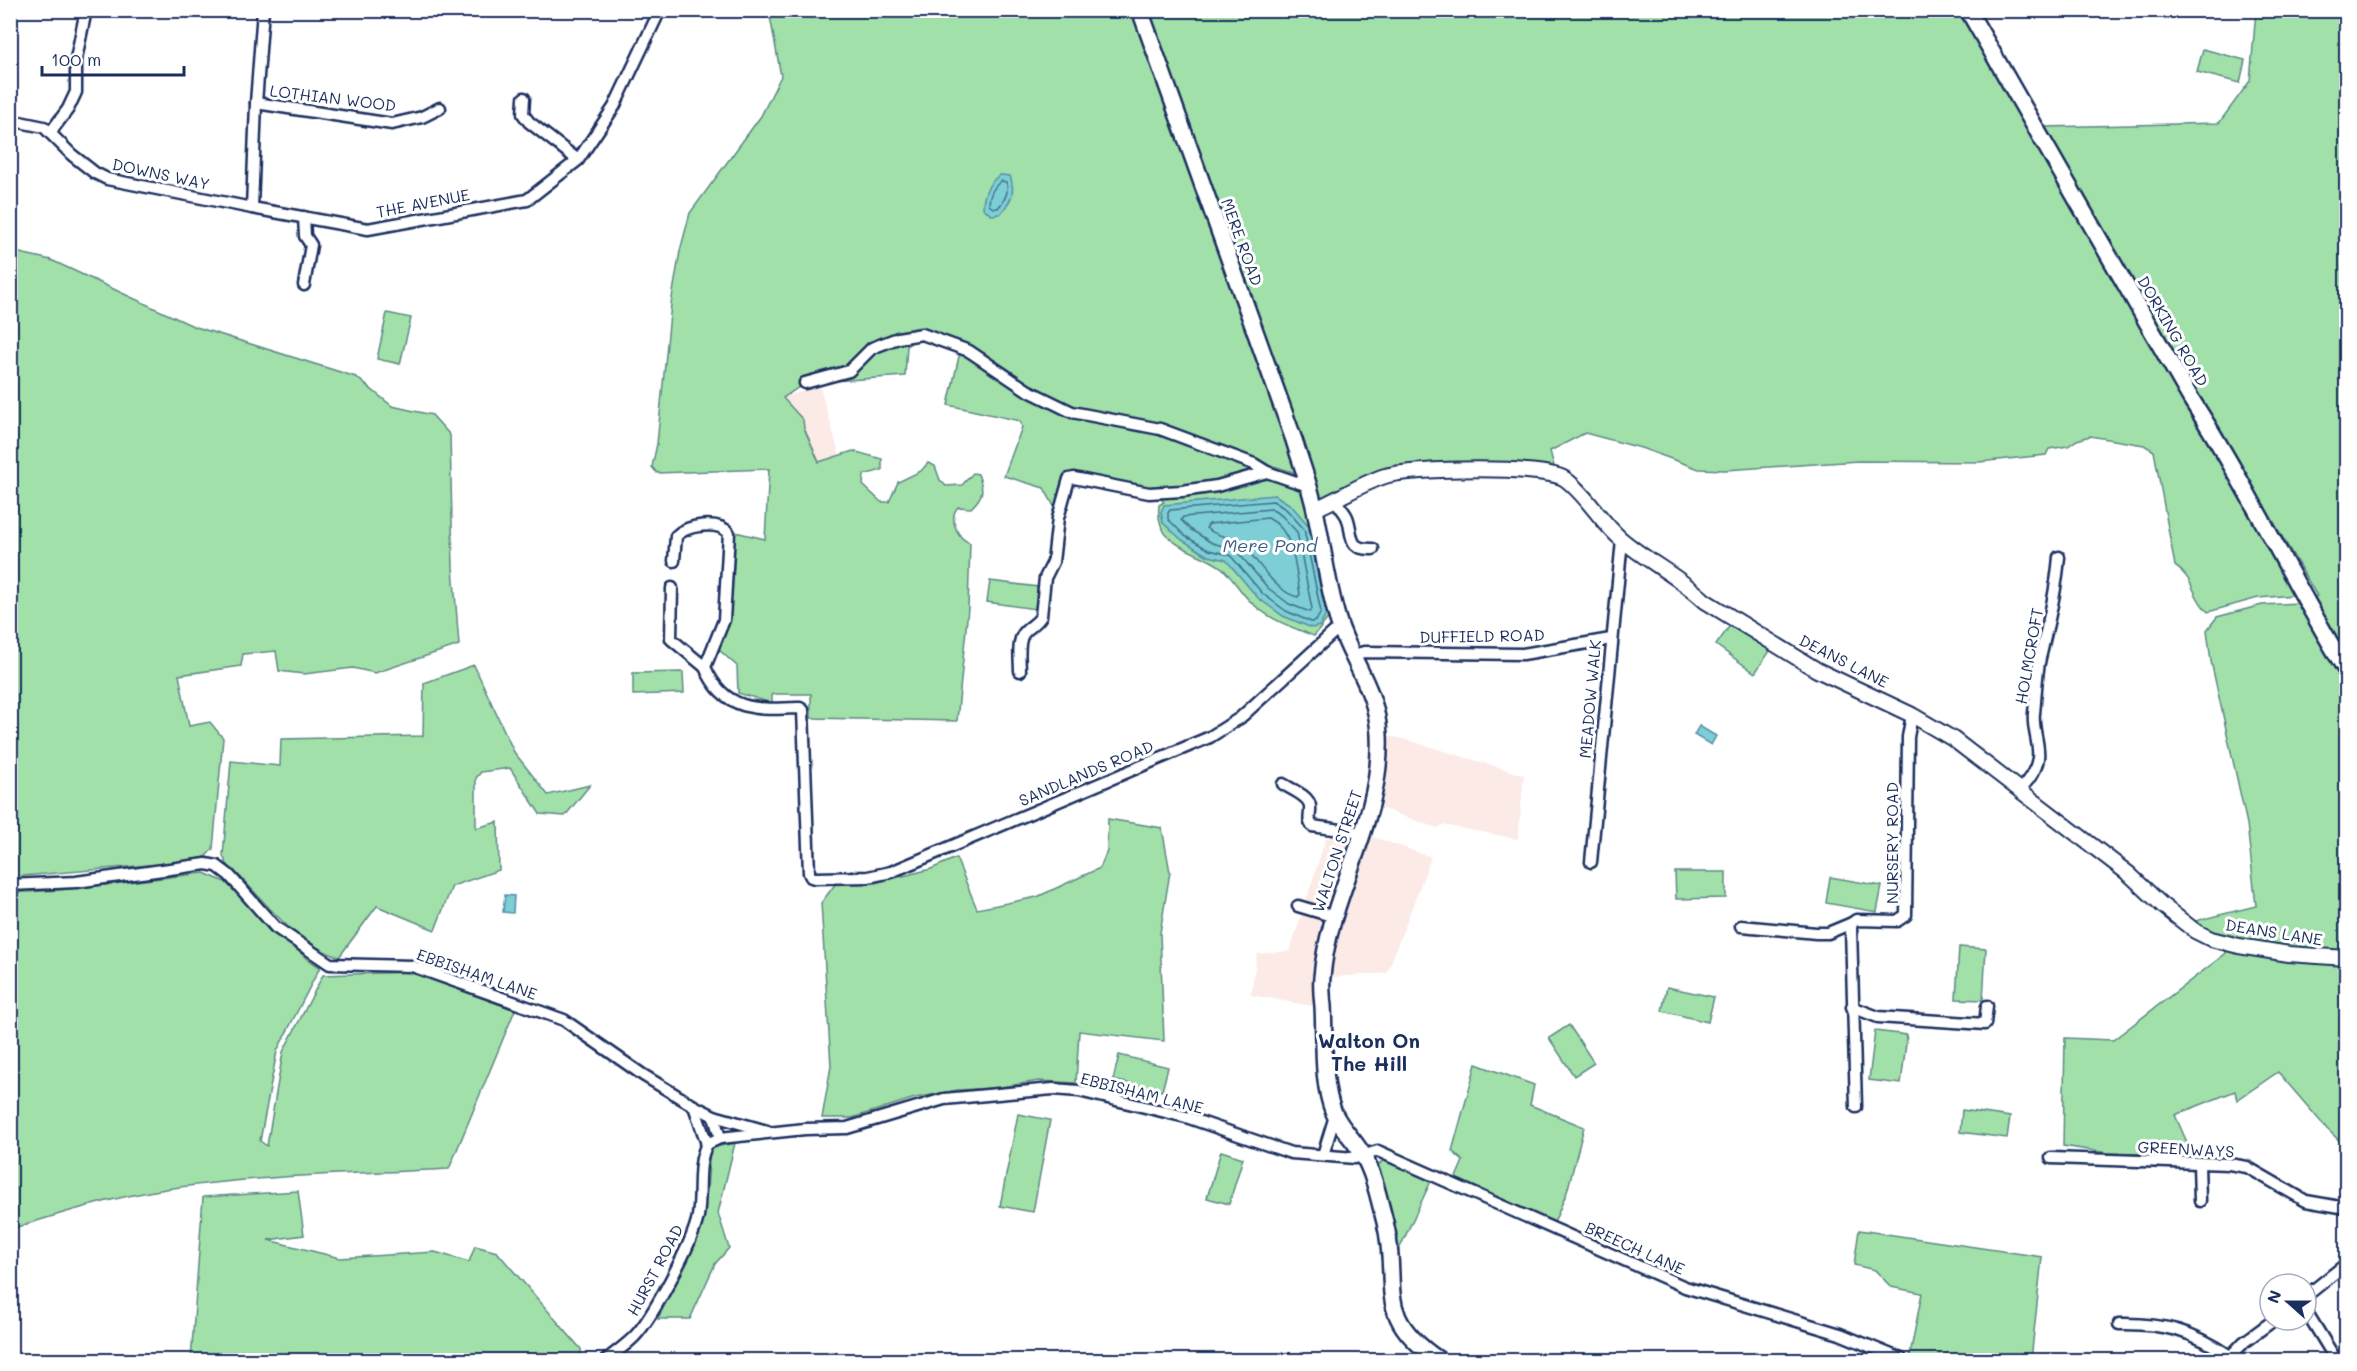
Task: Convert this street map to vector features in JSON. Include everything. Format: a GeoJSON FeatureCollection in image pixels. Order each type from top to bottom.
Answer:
{"type":"FeatureCollection","features":[{"type":"Feature","properties":{"kind":"main road","name":"MERE ROAD"},"geometry":{"type":"LineString","coordinates":[[1140,10],[1294,440],[1308,486]]}},
{"type":"Feature","properties":{"kind":"main road","name":"DORKING ROAD"},"geometry":{"type":"LineString","coordinates":[[1968,10],[2228,458],[2346,670]]}},
{"type":"Feature","properties":{"kind":"main road","name":"WALTON STREET"},"geometry":{"type":"LineString","coordinates":[[1308,486],[1315,509],[1327,579],[1341,629],[1376,704],[1379,738],[1374,800],[1335,917],[1324,958],[1322,1024],[1329,1100],[1335,1116],[1363,1155],[1372,1174],[1387,1229],[1395,1314],[1404,1329],[1433,1359]]}},
{"type":"Feature","properties":{"kind":"street"},"geometry":{"type":"LineString","coordinates":[[50,133],[68,109],[76,92],[76,59],[86,10]]}},
{"type":"Feature","properties":{"kind":"street"},"geometry":{"type":"LineString","coordinates":[[252,208],[256,103],[263,10]]}},
{"type":"Feature","properties":{"kind":"street","name":"THE AVENUE"},"geometry":{"type":"LineString","coordinates":[[252,208],[368,229],[527,200],[578,160],[614,107],[660,10]]}},
{"type":"Feature","properties":{"kind":"street"},"geometry":{"type":"LineString","coordinates":[[524,98],[523,114],[529,122],[578,160]]}},
{"type":"Feature","properties":{"kind":"street","name":"LOTHIAN WOOD"},"geometry":{"type":"LineString","coordinates":[[256,103],[392,124],[422,117],[440,108]]}},
{"type":"Feature","properties":{"kind":"street","name":"DOWNS WAY"},"geometry":{"type":"LineString","coordinates":[[10,120],[44,127],[72,155],[95,173],[107,179],[252,208]]}},
{"type":"Feature","properties":{"kind":"street"},"geometry":{"type":"LineString","coordinates":[[304,216],[305,236],[311,245],[304,285]]}},
{"type":"Feature","properties":{"kind":"street"},"geometry":{"type":"LineString","coordinates":[[805,383],[849,371],[872,348],[898,338],[922,334],[969,351],[1027,390],[1072,412],[1160,429],[1308,486]]}},
{"type":"Feature","properties":{"kind":"street","name":"DEANS LANE"},"geometry":{"type":"LineString","coordinates":[[1315,509],[1336,501],[1362,485],[1405,472],[1494,470],[1551,474],[1563,478],[1622,540],[1738,623],[1816,669],[1912,714],[1953,740],[2128,874],[2162,905],[2203,935],[2222,942],[2289,954],[2346,958]]}},
{"type":"Feature","properties":{"kind":"street"},"geometry":{"type":"LineString","coordinates":[[1020,671],[1022,637],[1024,632],[1038,622],[1041,616],[1045,578],[1053,562],[1058,518],[1066,484],[1070,479],[1149,493],[1217,486],[1267,472]]}},
{"type":"Feature","properties":{"kind":"street"},"geometry":{"type":"LineString","coordinates":[[1336,501],[1346,514],[1350,535],[1355,545],[1359,549],[1373,549]]}},
{"type":"Feature","properties":{"kind":"street"},"geometry":{"type":"LineString","coordinates":[[672,588],[671,639],[705,666],[724,620],[729,533],[722,528],[696,526],[680,532],[676,536],[674,561]]}},
{"type":"Feature","properties":{"kind":"street","name":"MEADOW WALK"},"geometry":{"type":"LineString","coordinates":[[1591,862],[1622,540]]}},
{"type":"Feature","properties":{"kind":"street","name":"HOLMCROFT"},"geometry":{"type":"LineString","coordinates":[[2020,790],[2032,776],[2038,760],[2033,733],[2033,714],[2040,660],[2052,611],[2059,557]]}},
{"type":"Feature","properties":{"kind":"street","name":"SANDLANDS ROAD"},"geometry":{"type":"LineString","coordinates":[[705,666],[712,683],[720,692],[741,705],[772,709],[800,708],[805,713],[810,877],[868,877],[891,872],[1210,736],[1240,718],[1334,632],[1341,629]]}},
{"type":"Feature","properties":{"kind":"street","name":"DUFFIELD ROAD"},"geometry":{"type":"LineString","coordinates":[[1353,655],[1374,652],[1523,654],[1611,639]]}},
{"type":"Feature","properties":{"kind":"street","name":"NURSERY ROAD"},"geometry":{"type":"LineString","coordinates":[[1741,926],[1828,933],[1856,920],[1897,921],[1906,915],[1908,737],[1912,714]]}},
{"type":"Feature","properties":{"kind":"street"},"geometry":{"type":"LineString","coordinates":[[1283,784],[1306,798],[1310,805],[1309,821],[1312,826],[1362,833]]}},
{"type":"Feature","properties":{"kind":"street","name":"EBBISHAM LANE"},"geometry":{"type":"LineString","coordinates":[[10,885],[76,882],[206,864],[217,866],[230,875],[275,927],[330,964],[412,966],[564,1020],[643,1075],[694,1106],[714,1116],[773,1133]]}},
{"type":"Feature","properties":{"kind":"street"},"geometry":{"type":"LineString","coordinates":[[1298,906],[1335,917]]}},
{"type":"Feature","properties":{"kind":"street"},"geometry":{"type":"LineString","coordinates":[[1852,923],[1852,1007],[1856,1107]]}},
{"type":"Feature","properties":{"kind":"street"},"geometry":{"type":"LineString","coordinates":[[1852,1007],[1878,1017],[1985,1024],[1987,1006]]}},
{"type":"Feature","properties":{"kind":"street","name":"EBBISHAM LANE"},"geometry":{"type":"LineString","coordinates":[[707,1144],[720,1138],[847,1128],[944,1099],[1053,1089],[1079,1091],[1186,1117],[1291,1153],[1355,1158],[1363,1155]]}},
{"type":"Feature","properties":{"kind":"street"},"geometry":{"type":"LineString","coordinates":[[694,1106],[707,1144]]}},
{"type":"Feature","properties":{"kind":"street"},"geometry":{"type":"LineString","coordinates":[[714,1116],[720,1138]]}},
{"type":"Feature","properties":{"kind":"street"},"geometry":{"type":"LineString","coordinates":[[1323,1155],[1335,1116]]}},
{"type":"Feature","properties":{"kind":"street","name":"HURST ROAD"},"geometry":{"type":"LineString","coordinates":[[606,1360],[635,1336],[680,1262],[698,1220],[702,1195],[701,1156],[707,1144]]}},
{"type":"Feature","properties":{"kind":"street","name":"BREECH LANE"},"geometry":{"type":"LineString","coordinates":[[1363,1155],[1377,1151],[1694,1290],[1840,1334],[1901,1359]]}},
{"type":"Feature","properties":{"kind":"street","name":"GREENWAYS"},"geometry":{"type":"LineString","coordinates":[[2051,1158],[2229,1164],[2247,1167],[2306,1201],[2346,1208]]}},
{"type":"Feature","properties":{"kind":"street"},"geometry":{"type":"LineString","coordinates":[[2199,1163],[2200,1201]]}},
{"type":"Feature","properties":{"kind":"street"},"geometry":{"type":"LineString","coordinates":[[2318,1286],[2346,1264]]}},
{"type":"Feature","properties":{"kind":"street"},"geometry":{"type":"LineString","coordinates":[[2119,1324],[2143,1323],[2187,1331],[2202,1338],[2229,1358],[2258,1332]]}},
{"type":"Feature","properties":{"kind":"street"},"geometry":{"type":"LineString","coordinates":[[2318,1331],[2336,1360]]}},
{"type":"Feature","properties":{"kind":"shaded area"},"geometry":{"type":"Polygon","coordinates":[[[820,387],[840,457],[818,462],[803,420],[783,397],[820,387]]]}},
{"type":"Feature","properties":{"kind":"shaded area"},"geometry":{"type":"Polygon","coordinates":[[[1385,735],[1524,775],[1518,839],[1444,825],[1437,828],[1378,807],[1382,787],[1385,735]]]}},
{"type":"Feature","properties":{"kind":"shaded area"},"geometry":{"type":"Polygon","coordinates":[[[1362,833],[1431,857],[1387,973],[1322,978],[1323,1008],[1251,995],[1257,954],[1290,951],[1326,838],[1362,833]]]}},
{"type":"Feature","properties":{"kind":"green space"},"geometry":{"type":"Polygon","coordinates":[[[769,11],[1134,11],[1299,474],[1274,466],[1245,482],[1271,479],[1296,487],[1304,495],[1329,617],[1314,636],[1286,625],[1261,611],[1222,568],[1171,539],[1159,520],[1159,505],[1164,502],[1150,489],[1079,475],[1064,478],[1056,510],[1044,488],[1004,476],[1022,427],[1020,421],[948,405],[960,352],[922,334],[907,346],[905,376],[805,383],[783,398],[803,420],[804,428],[819,462],[853,451],[882,459],[882,470],[864,475],[863,485],[881,502],[889,502],[898,482],[921,471],[928,463],[935,466],[940,480],[946,486],[962,485],[973,473],[978,474],[982,488],[981,496],[971,508],[958,507],[954,517],[955,527],[961,537],[970,543],[968,608],[957,721],[811,718],[811,694],[772,694],[772,703],[738,693],[737,666],[718,649],[729,605],[735,532],[765,539],[769,469],[657,473],[652,467],[657,444],[671,304],[680,251],[690,213],[761,116],[781,76],[769,11]]]}},
{"type":"Feature","properties":{"kind":"green space"},"geometry":{"type":"Polygon","coordinates":[[[1147,11],[1959,11],[2297,591],[2294,595],[2258,598],[2208,612],[2198,600],[2186,576],[2175,566],[2154,451],[2144,445],[2090,436],[2068,446],[2049,449],[2046,455],[1979,462],[1858,461],[1726,470],[1699,469],[1641,448],[1585,433],[1550,451],[1555,470],[1380,473],[1322,499],[1319,497],[1147,11]]]}},
{"type":"Feature","properties":{"kind":"green space"},"geometry":{"type":"Polygon","coordinates":[[[2256,11],[2346,11],[2346,1141],[2342,1143],[2327,1129],[2278,1072],[2237,1100],[2235,1091],[2175,1115],[2193,1156],[2108,1153],[2063,1146],[2065,1038],[2113,1040],[2225,954],[2233,940],[2210,933],[2195,921],[2256,906],[2247,824],[2211,661],[2207,630],[2217,617],[2262,605],[2300,603],[2317,596],[2045,127],[2219,123],[2250,81],[2256,11]]]}},
{"type":"Feature","properties":{"kind":"green space"},"geometry":{"type":"Polygon","coordinates":[[[2203,49],[2245,60],[2240,83],[2197,72],[2203,49]]]}},
{"type":"Feature","properties":{"kind":"green space"},"geometry":{"type":"Polygon","coordinates":[[[11,251],[51,260],[193,326],[356,377],[392,406],[432,415],[450,435],[453,567],[459,645],[375,673],[353,668],[304,674],[279,671],[276,651],[243,654],[241,666],[179,675],[189,726],[210,722],[223,738],[213,849],[202,860],[150,871],[149,865],[11,877],[11,251]]]}},
{"type":"Feature","properties":{"kind":"green space"},"geometry":{"type":"Polygon","coordinates":[[[387,313],[411,318],[400,364],[377,359],[387,313]]]}},
{"type":"Feature","properties":{"kind":"green space"},"geometry":{"type":"Polygon","coordinates":[[[990,581],[1038,587],[1035,609],[987,602],[990,581]]]}},
{"type":"Feature","properties":{"kind":"green space"},"geometry":{"type":"Polygon","coordinates":[[[1731,624],[1770,651],[1755,673],[1716,645],[1731,624]]]}},
{"type":"Feature","properties":{"kind":"green space"},"geometry":{"type":"Polygon","coordinates":[[[474,665],[514,752],[548,795],[590,785],[565,816],[540,814],[510,768],[481,772],[476,778],[476,828],[498,822],[499,870],[452,886],[435,930],[377,906],[339,957],[323,951],[287,926],[225,861],[223,856],[231,761],[280,766],[281,739],[423,736],[424,683],[474,665]]]}},
{"type":"Feature","properties":{"kind":"green space"},"geometry":{"type":"Polygon","coordinates":[[[683,672],[684,693],[633,695],[633,673],[683,672]]]}},
{"type":"Feature","properties":{"kind":"green space"},"geometry":{"type":"Polygon","coordinates":[[[1108,819],[1162,828],[1170,872],[1160,933],[1164,1041],[1079,1031],[1076,1083],[1039,1081],[994,1088],[958,1090],[915,1098],[852,1118],[822,1118],[831,1066],[821,903],[836,883],[875,883],[931,869],[956,858],[977,909],[1037,897],[1100,868],[1107,851],[1108,819]]]}},
{"type":"Feature","properties":{"kind":"green space"},"geometry":{"type":"Polygon","coordinates":[[[1675,872],[1726,872],[1726,898],[1676,899],[1675,872]]]}},
{"type":"Feature","properties":{"kind":"green space"},"geometry":{"type":"Polygon","coordinates":[[[204,873],[225,882],[307,959],[320,967],[277,1051],[260,1141],[267,1146],[283,1052],[323,975],[411,972],[515,1010],[449,1169],[201,1184],[146,1192],[107,1201],[11,1229],[10,893],[60,890],[204,873]]]}},
{"type":"Feature","properties":{"kind":"green space"},"geometry":{"type":"Polygon","coordinates":[[[1830,877],[1882,886],[1877,912],[1826,903],[1830,877]]]}},
{"type":"Feature","properties":{"kind":"green space"},"geometry":{"type":"Polygon","coordinates":[[[1959,947],[1986,949],[1983,1000],[1956,999],[1959,947]]]}},
{"type":"Feature","properties":{"kind":"green space"},"geometry":{"type":"Polygon","coordinates":[[[1667,987],[1714,997],[1708,1022],[1662,1011],[1667,987]]]}},
{"type":"Feature","properties":{"kind":"green space"},"geometry":{"type":"Polygon","coordinates":[[[1569,1025],[1594,1063],[1574,1076],[1549,1038],[1569,1025]]]}},
{"type":"Feature","properties":{"kind":"green space"},"geometry":{"type":"Polygon","coordinates":[[[1875,1031],[1907,1035],[1901,1084],[1869,1080],[1875,1031]]]}},
{"type":"Feature","properties":{"kind":"green space"},"geometry":{"type":"Polygon","coordinates":[[[1119,1055],[1168,1067],[1162,1091],[1113,1080],[1119,1055]]]}},
{"type":"Feature","properties":{"kind":"green space"},"geometry":{"type":"Polygon","coordinates":[[[1476,1064],[1534,1085],[1530,1105],[1584,1127],[1567,1192],[1553,1225],[1454,1182],[1463,1161],[1452,1151],[1476,1064]]]}},
{"type":"Feature","properties":{"kind":"green space"},"geometry":{"type":"Polygon","coordinates":[[[1962,1110],[2010,1117],[2007,1138],[1960,1132],[1962,1110]]]}},
{"type":"Feature","properties":{"kind":"green space"},"geometry":{"type":"Polygon","coordinates":[[[1018,1114],[1050,1120],[1033,1212],[1000,1206],[1018,1114]]]}},
{"type":"Feature","properties":{"kind":"green space"},"geometry":{"type":"Polygon","coordinates":[[[735,1143],[718,1213],[729,1248],[715,1264],[690,1319],[658,1319],[698,1234],[707,1191],[710,1148],[735,1143]]]}},
{"type":"Feature","properties":{"kind":"green space"},"geometry":{"type":"Polygon","coordinates":[[[1221,1151],[1243,1158],[1229,1204],[1207,1198],[1221,1151]]]}},
{"type":"Feature","properties":{"kind":"green space"},"geometry":{"type":"Polygon","coordinates":[[[1383,1160],[1431,1181],[1396,1256],[1390,1210],[1378,1166],[1383,1160]]]}},
{"type":"Feature","properties":{"kind":"green space"},"geometry":{"type":"Polygon","coordinates":[[[298,1191],[304,1235],[268,1240],[340,1258],[435,1252],[469,1262],[475,1246],[497,1252],[581,1349],[581,1360],[191,1360],[203,1197],[298,1191]]]}},
{"type":"Feature","properties":{"kind":"green space"},"geometry":{"type":"Polygon","coordinates":[[[1859,1230],[2042,1257],[2031,1360],[1909,1360],[1922,1293],[1891,1287],[1875,1270],[1854,1265],[1859,1230]]]}},
{"type":"Feature","properties":{"kind":"water"},"geometry":{"type":"Polygon","coordinates":[[[1000,175],[1010,176],[1013,187],[1011,196],[1000,214],[991,215],[983,208],[984,198],[989,185],[1000,175]]]}},
{"type":"Feature","properties":{"kind":"water","name":"Mere Pond"},"geometry":{"type":"Polygon","coordinates":[[[1275,495],[1291,505],[1309,526],[1327,613],[1320,626],[1312,628],[1283,616],[1258,598],[1226,560],[1208,556],[1182,540],[1163,523],[1161,512],[1164,505],[1275,495]]]}},
{"type":"Feature","properties":{"kind":"water"},"geometry":{"type":"Polygon","coordinates":[[[1699,726],[1716,736],[1711,745],[1694,735],[1699,726]]]}},
{"type":"Feature","properties":{"kind":"water"},"geometry":{"type":"Polygon","coordinates":[[[505,895],[514,896],[513,913],[503,912],[505,895]]]}},
{"type":"Feature","properties":{"kind":"district","name":"Walton On The Hill"},"geometry":{"type":"Point","coordinates":[1369,1052]}}]}
